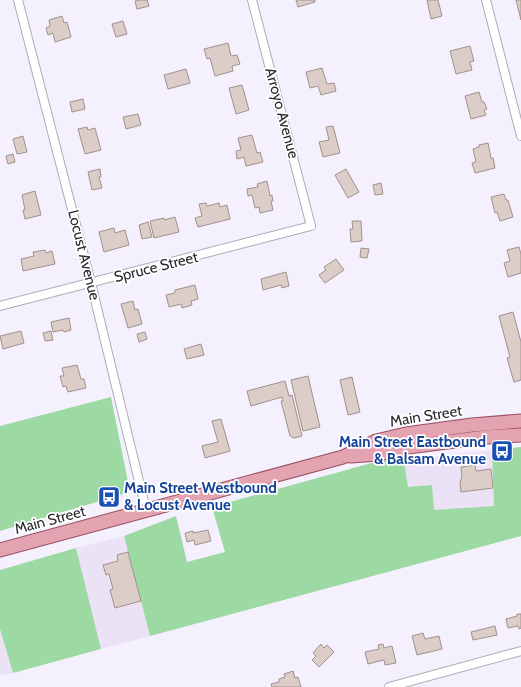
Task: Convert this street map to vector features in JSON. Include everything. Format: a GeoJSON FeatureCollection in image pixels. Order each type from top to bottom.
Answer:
{"type":"FeatureCollection","features":[{"type":"Feature","properties":{"kind":"main road","name":"Main Street"},"geometry":{"type":"LineString","coordinates":[[0,550],[341,457],[376,441],[406,434],[472,425],[521,421]]}},
{"type":"Feature","properties":{"kind":"main road"},"geometry":{"type":"LineString","coordinates":[[486,437],[508,431],[521,430]]}},
{"type":"Feature","properties":{"kind":"main road","name":"Main Street"},"geometry":{"type":"LineString","coordinates":[[341,457],[379,454],[408,447],[486,437],[521,435]]}},
{"type":"Feature","properties":{"kind":"street","name":"Locust Avenue"},"geometry":{"type":"LineString","coordinates":[[18,0],[91,283],[146,510]]}},
{"type":"Feature","properties":{"kind":"street","name":"Arroyo Avenue"},"geometry":{"type":"LineString","coordinates":[[252,0],[311,226]]}},
{"type":"Feature","properties":{"kind":"street"},"geometry":{"type":"LineString","coordinates":[[486,0],[518,106],[521,136]]}},
{"type":"Feature","properties":{"kind":"street","name":"Spruce Street"},"geometry":{"type":"LineString","coordinates":[[0,306],[311,226]]}},
{"type":"Feature","properties":{"kind":"street"},"geometry":{"type":"LineString","coordinates":[[389,687],[521,650]]}},
{"type":"Feature","properties":{"kind":"shaded area"},"geometry":{"type":"Polygon","coordinates":[[[492,450],[494,506],[434,511],[408,487],[404,461],[492,450]]]}},
{"type":"Feature","properties":{"kind":"shaded area"},"geometry":{"type":"Polygon","coordinates":[[[124,536],[150,636],[101,649],[76,548],[124,536]]]}},
{"type":"Feature","properties":{"kind":"shaded area"},"geometry":{"type":"Polygon","coordinates":[[[0,629],[13,673],[0,676],[0,629]]]}},
{"type":"Feature","properties":{"kind":"green space"},"geometry":{"type":"Polygon","coordinates":[[[111,397],[130,492],[0,531],[0,426],[111,397]]]}},
{"type":"Feature","properties":{"kind":"green space"},"geometry":{"type":"Polygon","coordinates":[[[521,447],[521,536],[150,636],[124,536],[176,516],[187,562],[225,552],[212,507],[386,459],[404,461],[408,487],[432,485],[434,510],[494,506],[492,450],[521,447]]]}},
{"type":"Feature","properties":{"kind":"green space"},"geometry":{"type":"Polygon","coordinates":[[[76,548],[101,649],[13,673],[0,629],[0,570],[76,548]]]}},
{"type":"Feature","properties":{"kind":"building"},"geometry":{"type":"Polygon","coordinates":[[[147,0],[149,6],[137,9],[135,1],[147,0]]]}},
{"type":"Feature","properties":{"kind":"building"},"geometry":{"type":"Polygon","coordinates":[[[296,0],[315,0],[315,2],[298,7],[296,0]]]}},
{"type":"Feature","properties":{"kind":"building"},"geometry":{"type":"Polygon","coordinates":[[[427,0],[438,0],[442,16],[431,19],[427,0]]]}},
{"type":"Feature","properties":{"kind":"building"},"geometry":{"type":"Polygon","coordinates":[[[516,0],[521,0],[521,20],[516,0]]]}},
{"type":"Feature","properties":{"kind":"building"},"geometry":{"type":"Polygon","coordinates":[[[62,16],[64,23],[67,22],[71,37],[55,42],[53,33],[48,35],[46,28],[50,26],[49,20],[62,16]]]}},
{"type":"Feature","properties":{"kind":"building"},"geometry":{"type":"Polygon","coordinates":[[[123,21],[127,34],[116,37],[112,24],[123,21]]]}},
{"type":"Feature","properties":{"kind":"building"},"geometry":{"type":"Polygon","coordinates":[[[228,43],[231,56],[237,55],[240,64],[232,66],[233,71],[215,76],[210,58],[207,59],[204,49],[228,43]]]}},
{"type":"Feature","properties":{"kind":"building"},"geometry":{"type":"Polygon","coordinates":[[[470,46],[474,61],[470,62],[472,70],[456,74],[450,51],[470,46]]]}},
{"type":"Feature","properties":{"kind":"building"},"geometry":{"type":"Polygon","coordinates":[[[322,68],[327,84],[334,83],[336,91],[321,95],[318,86],[310,88],[306,72],[322,68]]]}},
{"type":"Feature","properties":{"kind":"building"},"geometry":{"type":"Polygon","coordinates":[[[186,69],[190,83],[168,89],[164,75],[186,69]]]}},
{"type":"Feature","properties":{"kind":"building"},"geometry":{"type":"Polygon","coordinates":[[[242,85],[249,110],[236,114],[229,88],[242,85]]]}},
{"type":"Feature","properties":{"kind":"building"},"geometry":{"type":"Polygon","coordinates":[[[479,92],[482,102],[484,102],[487,109],[484,110],[486,115],[471,119],[465,96],[479,92]]]}},
{"type":"Feature","properties":{"kind":"building"},"geometry":{"type":"Polygon","coordinates":[[[83,99],[85,109],[72,112],[70,102],[83,99]]]}},
{"type":"Feature","properties":{"kind":"building"},"geometry":{"type":"Polygon","coordinates":[[[138,114],[141,125],[126,129],[123,117],[138,114]]]}},
{"type":"Feature","properties":{"kind":"building"},"geometry":{"type":"Polygon","coordinates":[[[333,126],[340,153],[323,157],[319,142],[329,140],[326,127],[333,126]]]}},
{"type":"Feature","properties":{"kind":"building"},"geometry":{"type":"Polygon","coordinates":[[[87,127],[88,130],[95,128],[101,150],[85,154],[78,129],[87,127]]]}},
{"type":"Feature","properties":{"kind":"building"},"geometry":{"type":"Polygon","coordinates":[[[252,135],[257,153],[260,152],[263,162],[246,166],[244,157],[237,159],[236,151],[241,150],[238,138],[252,135]]]}},
{"type":"Feature","properties":{"kind":"building"},"geometry":{"type":"Polygon","coordinates":[[[23,136],[27,152],[17,154],[13,139],[23,136]]]}},
{"type":"Feature","properties":{"kind":"building"},"geometry":{"type":"Polygon","coordinates":[[[488,143],[495,168],[475,173],[472,163],[476,162],[473,149],[479,147],[479,145],[488,143]]]}},
{"type":"Feature","properties":{"kind":"building"},"geometry":{"type":"Polygon","coordinates":[[[13,154],[15,162],[8,164],[6,156],[13,154]]]}},
{"type":"Feature","properties":{"kind":"building"},"geometry":{"type":"Polygon","coordinates":[[[100,169],[101,177],[99,177],[102,188],[92,190],[88,172],[100,169]]]}},
{"type":"Feature","properties":{"kind":"building"},"geometry":{"type":"Polygon","coordinates":[[[346,169],[359,192],[348,198],[335,175],[346,169]]]}},
{"type":"Feature","properties":{"kind":"building"},"geometry":{"type":"Polygon","coordinates":[[[267,181],[270,196],[272,195],[273,201],[271,201],[273,210],[260,213],[259,207],[255,208],[252,195],[248,196],[247,189],[258,187],[257,184],[267,181]]]}},
{"type":"Feature","properties":{"kind":"building"},"geometry":{"type":"Polygon","coordinates":[[[381,183],[383,194],[375,195],[373,185],[381,183]]]}},
{"type":"Feature","properties":{"kind":"building"},"geometry":{"type":"Polygon","coordinates":[[[35,191],[41,215],[25,219],[22,195],[35,191]]]}},
{"type":"Feature","properties":{"kind":"building"},"geometry":{"type":"Polygon","coordinates":[[[504,194],[506,200],[508,200],[513,217],[500,221],[497,212],[495,213],[491,197],[504,194]]]}},
{"type":"Feature","properties":{"kind":"building"},"geometry":{"type":"Polygon","coordinates":[[[206,203],[207,206],[219,203],[220,207],[227,205],[230,219],[198,227],[195,218],[202,216],[199,204],[206,203]]]}},
{"type":"Feature","properties":{"kind":"building"},"geometry":{"type":"Polygon","coordinates":[[[175,217],[179,232],[154,238],[150,221],[164,218],[164,220],[175,217]]]}},
{"type":"Feature","properties":{"kind":"building"},"geometry":{"type":"Polygon","coordinates":[[[352,221],[361,221],[362,241],[351,242],[350,229],[353,229],[352,221]]]}},
{"type":"Feature","properties":{"kind":"building"},"geometry":{"type":"Polygon","coordinates":[[[148,222],[152,237],[142,239],[139,225],[148,222]]]}},
{"type":"Feature","properties":{"kind":"building"},"geometry":{"type":"Polygon","coordinates":[[[114,228],[115,233],[125,230],[129,245],[104,252],[99,232],[114,228]]]}},
{"type":"Feature","properties":{"kind":"building"},"geometry":{"type":"Polygon","coordinates":[[[519,247],[521,254],[521,273],[508,277],[504,263],[510,261],[507,250],[519,247]]]}},
{"type":"Feature","properties":{"kind":"building"},"geometry":{"type":"Polygon","coordinates":[[[361,248],[369,249],[367,258],[360,257],[361,248]]]}},
{"type":"Feature","properties":{"kind":"building"},"geometry":{"type":"Polygon","coordinates":[[[45,250],[46,253],[52,251],[55,264],[23,271],[21,259],[34,256],[33,252],[45,250]]]}},
{"type":"Feature","properties":{"kind":"building"},"geometry":{"type":"Polygon","coordinates":[[[336,259],[344,270],[325,283],[319,275],[326,270],[324,267],[336,259]]]}},
{"type":"Feature","properties":{"kind":"building"},"geometry":{"type":"Polygon","coordinates":[[[286,272],[289,286],[282,288],[281,285],[263,290],[261,279],[286,272]]]}},
{"type":"Feature","properties":{"kind":"building"},"geometry":{"type":"Polygon","coordinates":[[[195,285],[198,299],[191,301],[192,305],[182,308],[181,304],[169,307],[166,295],[175,293],[175,290],[195,285]]]}},
{"type":"Feature","properties":{"kind":"building"},"geometry":{"type":"Polygon","coordinates":[[[133,301],[135,310],[138,309],[142,324],[128,328],[121,304],[133,301]]]}},
{"type":"Feature","properties":{"kind":"building"},"geometry":{"type":"Polygon","coordinates":[[[513,312],[521,342],[521,380],[514,382],[507,358],[510,357],[499,316],[513,312]]]}},
{"type":"Feature","properties":{"kind":"building"},"geometry":{"type":"Polygon","coordinates":[[[69,318],[71,330],[64,332],[63,330],[53,332],[51,322],[69,318]]]}},
{"type":"Feature","properties":{"kind":"building"},"geometry":{"type":"Polygon","coordinates":[[[21,331],[24,343],[3,349],[0,336],[21,331]]]}},
{"type":"Feature","properties":{"kind":"building"},"geometry":{"type":"Polygon","coordinates":[[[51,331],[53,340],[45,341],[43,333],[51,331]]]}},
{"type":"Feature","properties":{"kind":"building"},"geometry":{"type":"Polygon","coordinates":[[[145,332],[147,339],[139,342],[137,334],[145,332]]]}},
{"type":"Feature","properties":{"kind":"building"},"geometry":{"type":"Polygon","coordinates":[[[201,344],[204,355],[187,359],[184,349],[201,344]]]}},
{"type":"Feature","properties":{"kind":"building"},"geometry":{"type":"Polygon","coordinates":[[[77,365],[81,379],[84,379],[86,388],[68,392],[66,386],[63,387],[60,376],[64,376],[62,368],[77,365]]]}},
{"type":"Feature","properties":{"kind":"building"},"geometry":{"type":"Polygon","coordinates":[[[308,376],[320,427],[303,431],[291,380],[308,376]]]}},
{"type":"Feature","properties":{"kind":"building"},"geometry":{"type":"Polygon","coordinates":[[[352,377],[360,412],[348,415],[340,380],[352,377]]]}},
{"type":"Feature","properties":{"kind":"building"},"geometry":{"type":"Polygon","coordinates":[[[285,381],[289,396],[292,395],[302,436],[294,438],[290,436],[281,401],[283,401],[282,397],[251,406],[247,391],[285,381]]]}},
{"type":"Feature","properties":{"kind":"building"},"geometry":{"type":"Polygon","coordinates":[[[221,419],[230,451],[205,458],[202,446],[218,442],[212,421],[221,419]]]}},
{"type":"Feature","properties":{"kind":"building"},"geometry":{"type":"Polygon","coordinates":[[[475,465],[476,471],[491,469],[493,488],[461,492],[461,467],[475,465]]]}},
{"type":"Feature","properties":{"kind":"building"},"geometry":{"type":"Polygon","coordinates":[[[208,530],[211,541],[195,545],[194,540],[187,542],[185,533],[208,530]]]}},
{"type":"Feature","properties":{"kind":"building"},"geometry":{"type":"Polygon","coordinates":[[[128,552],[141,601],[115,608],[110,590],[113,589],[109,574],[106,575],[103,565],[118,561],[117,555],[128,552]]]}},
{"type":"Feature","properties":{"kind":"building"},"geometry":{"type":"Polygon","coordinates":[[[517,614],[521,614],[521,628],[519,629],[518,626],[508,628],[506,619],[517,616],[517,614]]]}},
{"type":"Feature","properties":{"kind":"building"},"geometry":{"type":"Polygon","coordinates":[[[495,626],[497,635],[473,640],[471,632],[495,626]]]}},
{"type":"Feature","properties":{"kind":"building"},"geometry":{"type":"Polygon","coordinates":[[[423,633],[425,639],[439,636],[442,649],[417,655],[412,636],[423,633]]]}},
{"type":"Feature","properties":{"kind":"building"},"geometry":{"type":"Polygon","coordinates":[[[321,644],[324,648],[327,645],[334,652],[319,667],[312,660],[316,656],[313,653],[321,644]]]}},
{"type":"Feature","properties":{"kind":"building"},"geometry":{"type":"Polygon","coordinates":[[[383,644],[384,648],[392,646],[396,663],[385,665],[384,660],[368,664],[365,652],[379,649],[378,645],[383,644]]]}},
{"type":"Feature","properties":{"kind":"building"},"geometry":{"type":"Polygon","coordinates":[[[293,671],[295,678],[298,677],[301,687],[272,687],[271,684],[279,682],[279,679],[285,677],[284,674],[293,671]]]}},
{"type":"Feature","properties":{"kind":"place","name":"Main Street Eastbound & Balsam Avenue"},"geometry":{"type":"Point","coordinates":[502,451]}},
{"type":"Feature","properties":{"kind":"place","name":"Main Street Westbound & Locust Avenue"},"geometry":{"type":"Point","coordinates":[109,497]}}]}
